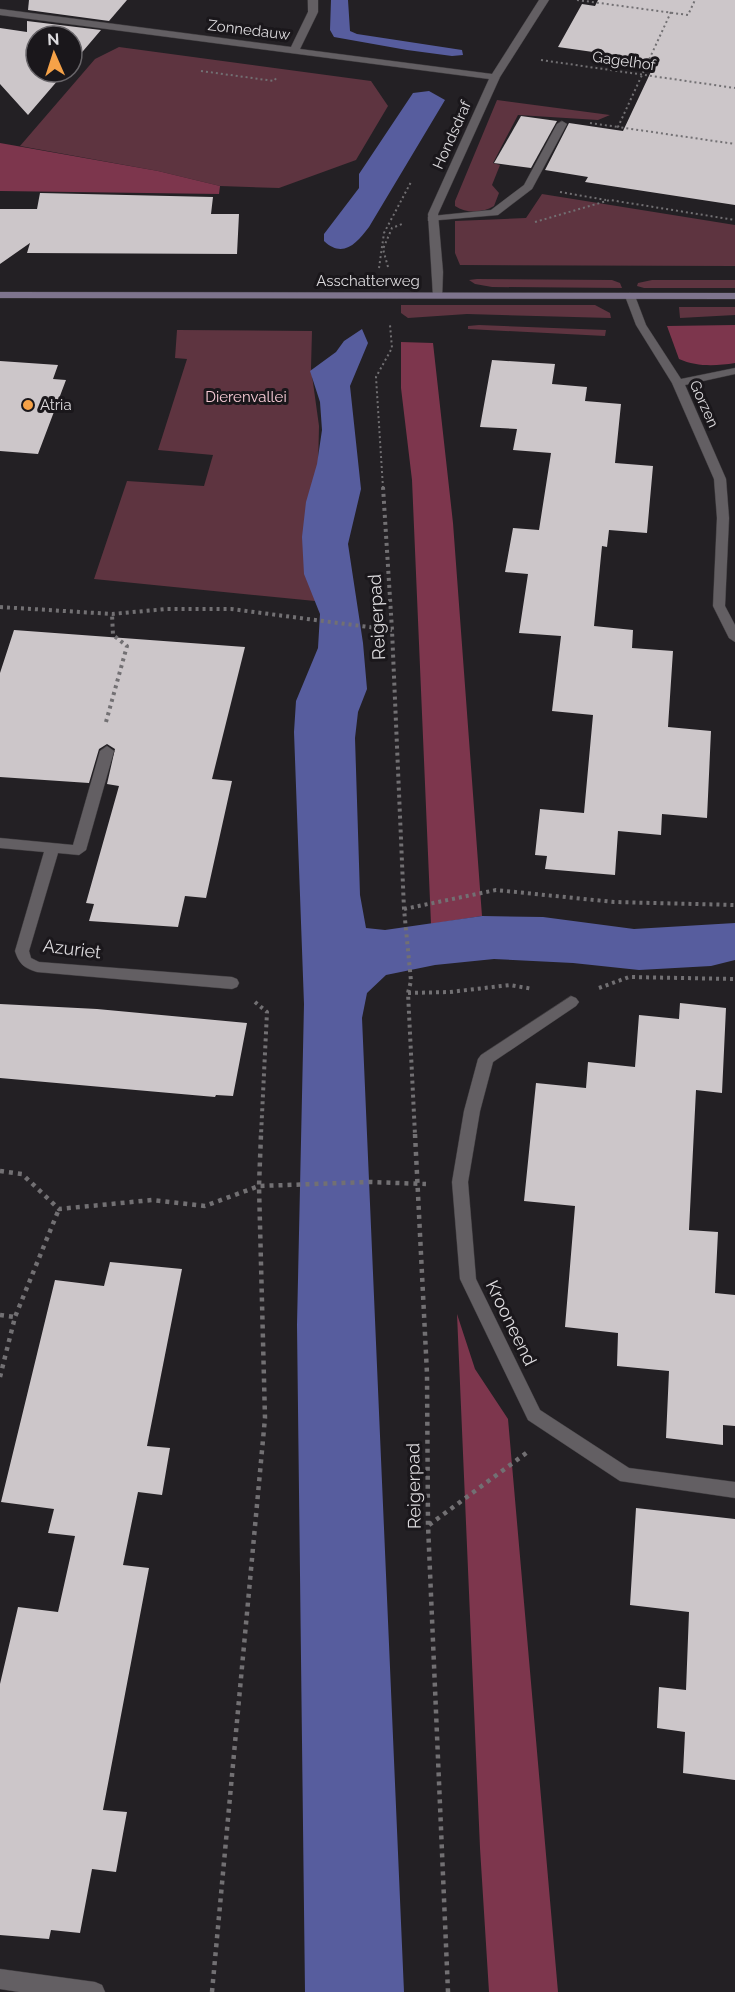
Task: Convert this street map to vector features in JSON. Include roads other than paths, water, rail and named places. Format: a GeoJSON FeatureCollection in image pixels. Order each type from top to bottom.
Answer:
{"type":"FeatureCollection","features":[{"type":"Feature","properties":{"kind":"street"},"geometry":{"type":"LineString","coordinates":[[294,51],[313,12],[313,0]]}},
{"type":"Feature","properties":{"kind":"street","name":"Hondsdraf"},"geometry":{"type":"LineString","coordinates":[[432,217],[495,77],[544,0]]}},
{"type":"Feature","properties":{"kind":"street","name":"Zonnedauw"},"geometry":{"type":"LineString","coordinates":[[0,12],[495,77]]}},
{"type":"Feature","properties":{"kind":"street"},"geometry":{"type":"LineString","coordinates":[[438,296],[438,272],[432,217],[494,213],[528,187],[562,124]]}},
{"type":"Feature","properties":{"kind":"street","name":"Asschatterweg"},"geometry":{"type":"LineString","coordinates":[[0,295],[735,296]]}},
{"type":"Feature","properties":{"kind":"street","name":"Gorzen"},"geometry":{"type":"LineString","coordinates":[[630,296],[641,325],[678,383],[720,479],[723,518],[719,606],[735,638]]}},
{"type":"Feature","properties":{"kind":"street"},"geometry":{"type":"LineString","coordinates":[[678,383],[735,371]]}},
{"type":"Feature","properties":{"kind":"street"},"geometry":{"type":"LineString","coordinates":[[0,843],[79,850],[107,751]]}},
{"type":"Feature","properties":{"kind":"street","name":"Azuriet"},"geometry":{"type":"LineString","coordinates":[[52,848],[22,951],[25,961],[37,967],[232,984]]}},
{"type":"Feature","properties":{"kind":"street","name":"Krooneend"},"geometry":{"type":"LineString","coordinates":[[571,1002],[486,1059],[472,1111],[460,1182],[468,1279],[534,1415],[626,1475],[735,1490]]}},
{"type":"Feature","properties":{"kind":"street"},"geometry":{"type":"LineString","coordinates":[[0,1979],[94,1992]]}},
{"type":"Feature","properties":{"kind":"water"},"geometry":{"type":"Polygon","coordinates":[[[331,0],[348,0],[350,31],[357,34],[462,50],[463,55],[452,56],[407,50],[334,37],[330,30],[331,0]]]}},
{"type":"Feature","properties":{"kind":"water"},"geometry":{"type":"Polygon","coordinates":[[[429,91],[445,100],[369,227],[349,247],[337,249],[331,246],[324,241],[324,234],[359,188],[359,174],[413,93],[429,91]]]}},
{"type":"Feature","properties":{"kind":"water"},"geometry":{"type":"Polygon","coordinates":[[[362,329],[368,343],[350,386],[361,489],[348,544],[363,643],[367,689],[358,712],[355,738],[360,895],[366,928],[385,930],[482,916],[543,917],[634,929],[735,923],[735,960],[711,966],[639,970],[573,963],[494,959],[435,965],[386,975],[367,993],[362,1018],[404,1992],[305,1992],[297,1325],[304,1004],[294,732],[296,701],[318,648],[320,614],[304,574],[302,537],[306,502],[317,464],[322,430],[320,402],[310,371],[336,352],[344,341],[362,329]]]}},
{"type":"Feature","properties":{"kind":"place","name":"Atria"},"geometry":{"type":"Point","coordinates":[28,405]}},
{"type":"Feature","properties":{"kind":"park label","name":"Dierenvallei"},"geometry":{"type":"Point","coordinates":[246,397]}}]}
